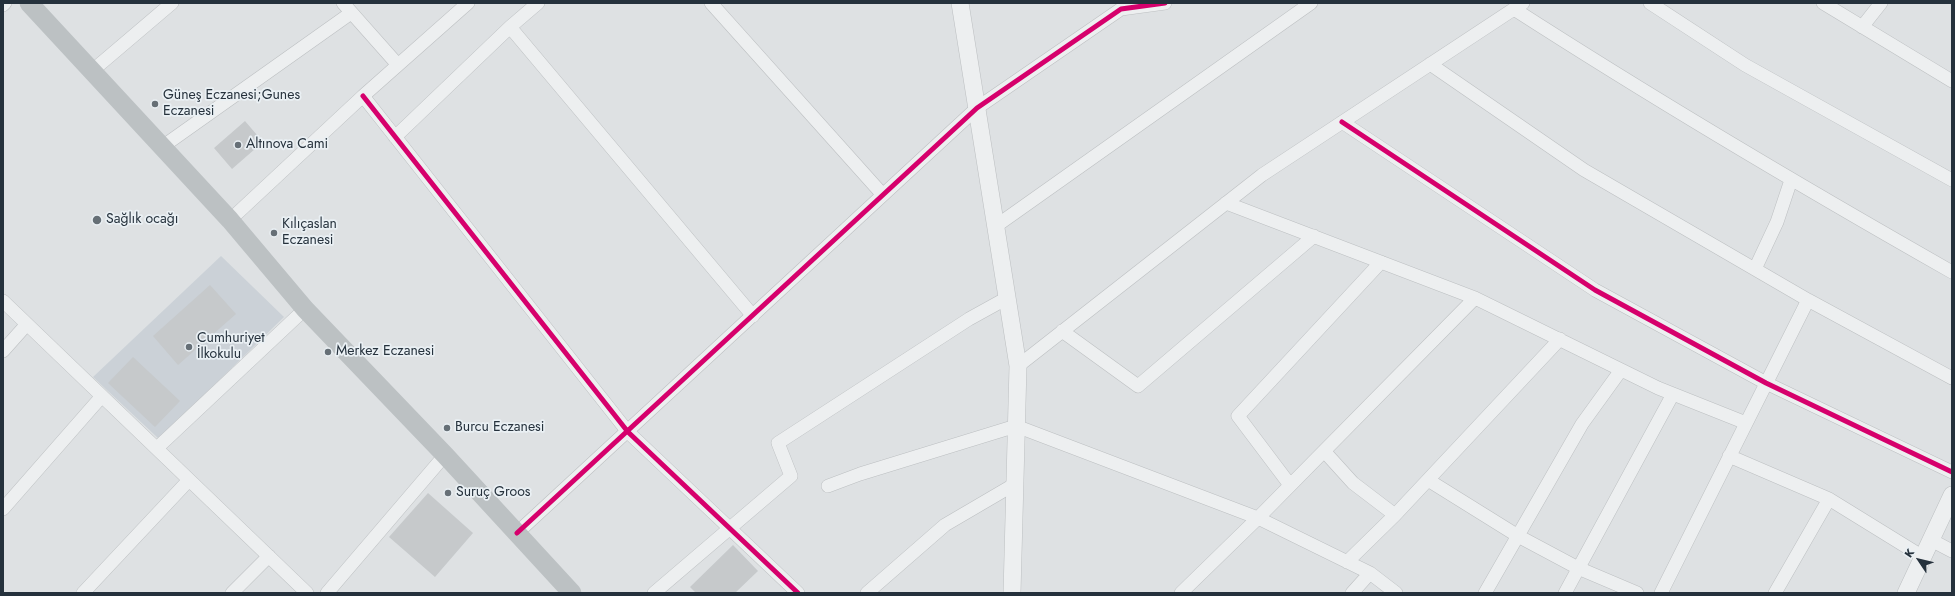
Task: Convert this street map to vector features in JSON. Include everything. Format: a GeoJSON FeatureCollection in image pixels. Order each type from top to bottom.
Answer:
{"type":"FeatureCollection","features":[{"type":"Feature","properties":{"kind":"main road"},"geometry":{"type":"LineString","coordinates":[[29,3],[230,220],[305,309],[445,455],[572,593]]}},
{"type":"Feature","properties":{"kind":"street"},"geometry":{"type":"LineString","coordinates":[[92,71],[172,3]]}},
{"type":"Feature","properties":{"kind":"street"},"geometry":{"type":"LineString","coordinates":[[230,220],[363,96],[468,3]]}},
{"type":"Feature","properties":{"kind":"street"},"geometry":{"type":"LineString","coordinates":[[395,137],[510,27],[538,3]]}},
{"type":"Feature","properties":{"kind":"street"},"geometry":{"type":"LineString","coordinates":[[711,3],[883,195]]}},
{"type":"Feature","properties":{"kind":"street"},"geometry":{"type":"LineString","coordinates":[[960,3],[1018,366],[1012,593]]}},
{"type":"Feature","properties":{"kind":"street"},"geometry":{"type":"LineString","coordinates":[[517,533],[977,108],[1121,9],[1165,3]]}},
{"type":"Feature","properties":{"kind":"street"},"geometry":{"type":"LineString","coordinates":[[996,226],[1311,3]]}},
{"type":"Feature","properties":{"kind":"street"},"geometry":{"type":"LineString","coordinates":[[1650,3],[1745,65],[1952,180]]}},
{"type":"Feature","properties":{"kind":"street"},"geometry":{"type":"LineString","coordinates":[[1823,3],[1952,81]]}},
{"type":"Feature","properties":{"kind":"street"},"geometry":{"type":"LineString","coordinates":[[1862,27],[1881,3]]}},
{"type":"Feature","properties":{"kind":"street"},"geometry":{"type":"LineString","coordinates":[[1018,366],[1262,175],[1518,6],[1621,78],[1790,180],[1952,272]]}},
{"type":"Feature","properties":{"kind":"street"},"geometry":{"type":"LineString","coordinates":[[162,147],[347,8],[398,65]]}},
{"type":"Feature","properties":{"kind":"street"},"geometry":{"type":"LineString","coordinates":[[510,27],[753,316]]}},
{"type":"Feature","properties":{"kind":"street"},"geometry":{"type":"LineString","coordinates":[[1430,64],[1584,170],[1808,300],[1952,378]]}},
{"type":"Feature","properties":{"kind":"street"},"geometry":{"type":"LineString","coordinates":[[363,96],[628,432],[798,593]]}},
{"type":"Feature","properties":{"kind":"street"},"geometry":{"type":"LineString","coordinates":[[1342,122],[1595,290],[1766,383],[1952,472]]}},
{"type":"Feature","properties":{"kind":"street"},"geometry":{"type":"LineString","coordinates":[[1755,269],[1777,222],[1790,180]]}},
{"type":"Feature","properties":{"kind":"street"},"geometry":{"type":"LineString","coordinates":[[1226,203],[1475,298],[1673,394],[1746,423]]}},
{"type":"Feature","properties":{"kind":"street"},"geometry":{"type":"LineString","coordinates":[[1062,331],[1138,386],[1314,236]]}},
{"type":"Feature","properties":{"kind":"street"},"geometry":{"type":"LineString","coordinates":[[1290,485],[1238,416],[1381,262]]}},
{"type":"Feature","properties":{"kind":"street"},"geometry":{"type":"LineString","coordinates":[[654,593],[792,476],[778,443],[969,319],[1007,298]]}},
{"type":"Feature","properties":{"kind":"street"},"geometry":{"type":"LineString","coordinates":[[1181,593],[1258,518],[1475,298]]}},
{"type":"Feature","properties":{"kind":"street"},"geometry":{"type":"LineString","coordinates":[[1661,593],[1808,300]]}},
{"type":"Feature","properties":{"kind":"street"},"geometry":{"type":"LineString","coordinates":[[3,301],[307,593]]}},
{"type":"Feature","properties":{"kind":"street"},"geometry":{"type":"LineString","coordinates":[[156,448],[305,309]]}},
{"type":"Feature","properties":{"kind":"street"},"geometry":{"type":"LineString","coordinates":[[3,350],[27,324]]}},
{"type":"Feature","properties":{"kind":"street"},"geometry":{"type":"LineString","coordinates":[[1347,562],[1395,515],[1560,339]]}},
{"type":"Feature","properties":{"kind":"street"},"geometry":{"type":"LineString","coordinates":[[1485,593],[1582,424],[1621,370]]}},
{"type":"Feature","properties":{"kind":"street"},"geometry":{"type":"LineString","coordinates":[[1565,593],[1673,394]]}},
{"type":"Feature","properties":{"kind":"street"},"geometry":{"type":"LineString","coordinates":[[3,509],[102,396]]}},
{"type":"Feature","properties":{"kind":"street"},"geometry":{"type":"LineString","coordinates":[[828,486],[860,474],[1016,426],[1258,518],[1370,573],[1396,593]]}},
{"type":"Feature","properties":{"kind":"street"},"geometry":{"type":"LineString","coordinates":[[1324,451],[1353,483],[1395,515]]}},
{"type":"Feature","properties":{"kind":"street"},"geometry":{"type":"LineString","coordinates":[[327,593],[445,455]]}},
{"type":"Feature","properties":{"kind":"street"},"geometry":{"type":"LineString","coordinates":[[1729,456],[1828,499],[1923,557]]}},
{"type":"Feature","properties":{"kind":"street"},"geometry":{"type":"LineString","coordinates":[[83,593],[189,480]]}},
{"type":"Feature","properties":{"kind":"street"},"geometry":{"type":"LineString","coordinates":[[1428,480],[1518,536],[1578,568],[1637,593]]}},
{"type":"Feature","properties":{"kind":"street"},"geometry":{"type":"LineString","coordinates":[[867,593],[945,525],[1015,484]]}},
{"type":"Feature","properties":{"kind":"street"},"geometry":{"type":"LineString","coordinates":[[1906,593],[1952,495]]}},
{"type":"Feature","properties":{"kind":"street"},"geometry":{"type":"LineString","coordinates":[[1775,593],[1828,499]]}},
{"type":"Feature","properties":{"kind":"street"},"geometry":{"type":"LineString","coordinates":[[1931,540],[1952,551]]}},
{"type":"Feature","properties":{"kind":"street"},"geometry":{"type":"LineString","coordinates":[[232,593],[269,556]]}},
{"type":"Feature","properties":{"kind":"street"},"geometry":{"type":"LineString","coordinates":[[1352,593],[1370,573]]}},
{"type":"Feature","properties":{"kind":"shaded area","name":"Cumhuriyet İlkokulu"},"geometry":{"type":"Polygon","coordinates":[[[221,256],[284,317],[159,439],[93,377],[221,256]]]}},
{"type":"Feature","properties":{"kind":"building","name":"Altınova Cami"},"geometry":{"type":"Polygon","coordinates":[[[245,121],[263,142],[232,169],[214,148],[245,121]]]}},
{"type":"Feature","properties":{"kind":"building"},"geometry":{"type":"Polygon","coordinates":[[[210,285],[236,314],[178,365],[153,336],[210,285]]]}},
{"type":"Feature","properties":{"kind":"building"},"geometry":{"type":"Polygon","coordinates":[[[133,357],[180,401],[155,427],[108,383],[133,357]]]}},
{"type":"Feature","properties":{"kind":"building"},"geometry":{"type":"Polygon","coordinates":[[[428,493],[473,533],[435,577],[389,537],[428,493]]]}},
{"type":"Feature","properties":{"kind":"building"},"geometry":{"type":"Polygon","coordinates":[[[733,545],[758,571],[735,593],[696,593],[690,587],[733,545]]]}},
{"type":"Feature","properties":{"kind":"cycle path"},"geometry":{"type":"LineString","coordinates":[[517,533],[977,108],[1121,9],[1165,3]]}},
{"type":"Feature","properties":{"kind":"cycle path"},"geometry":{"type":"LineString","coordinates":[[363,96],[628,432],[798,593]]}},
{"type":"Feature","properties":{"kind":"cycle path"},"geometry":{"type":"LineString","coordinates":[[1342,122],[1595,290],[1766,383],[1952,472]]}},
{"type":"Feature","properties":{"kind":"place","name":"Güneş Eczanesi;Gunes Eczanesi"},"geometry":{"type":"Point","coordinates":[155,104]}},
{"type":"Feature","properties":{"kind":"place","name":"Altınova Cami"},"geometry":{"type":"Point","coordinates":[238,145]}},
{"type":"Feature","properties":{"kind":"place","name":"Sağlık ocağı"},"geometry":{"type":"Point","coordinates":[97,220]}},
{"type":"Feature","properties":{"kind":"place","name":"Kılıçaslan Eczanesi"},"geometry":{"type":"Point","coordinates":[274,233]}},
{"type":"Feature","properties":{"kind":"place","name":"Cumhuriyet İlkokulu"},"geometry":{"type":"Point","coordinates":[189,347]}},
{"type":"Feature","properties":{"kind":"place","name":"Merkez Eczanesi"},"geometry":{"type":"Point","coordinates":[328,352]}},
{"type":"Feature","properties":{"kind":"place","name":"Burcu Eczanesi"},"geometry":{"type":"Point","coordinates":[447,428]}},
{"type":"Feature","properties":{"kind":"place","name":"Suruç Groos"},"geometry":{"type":"Point","coordinates":[448,493]}}]}
